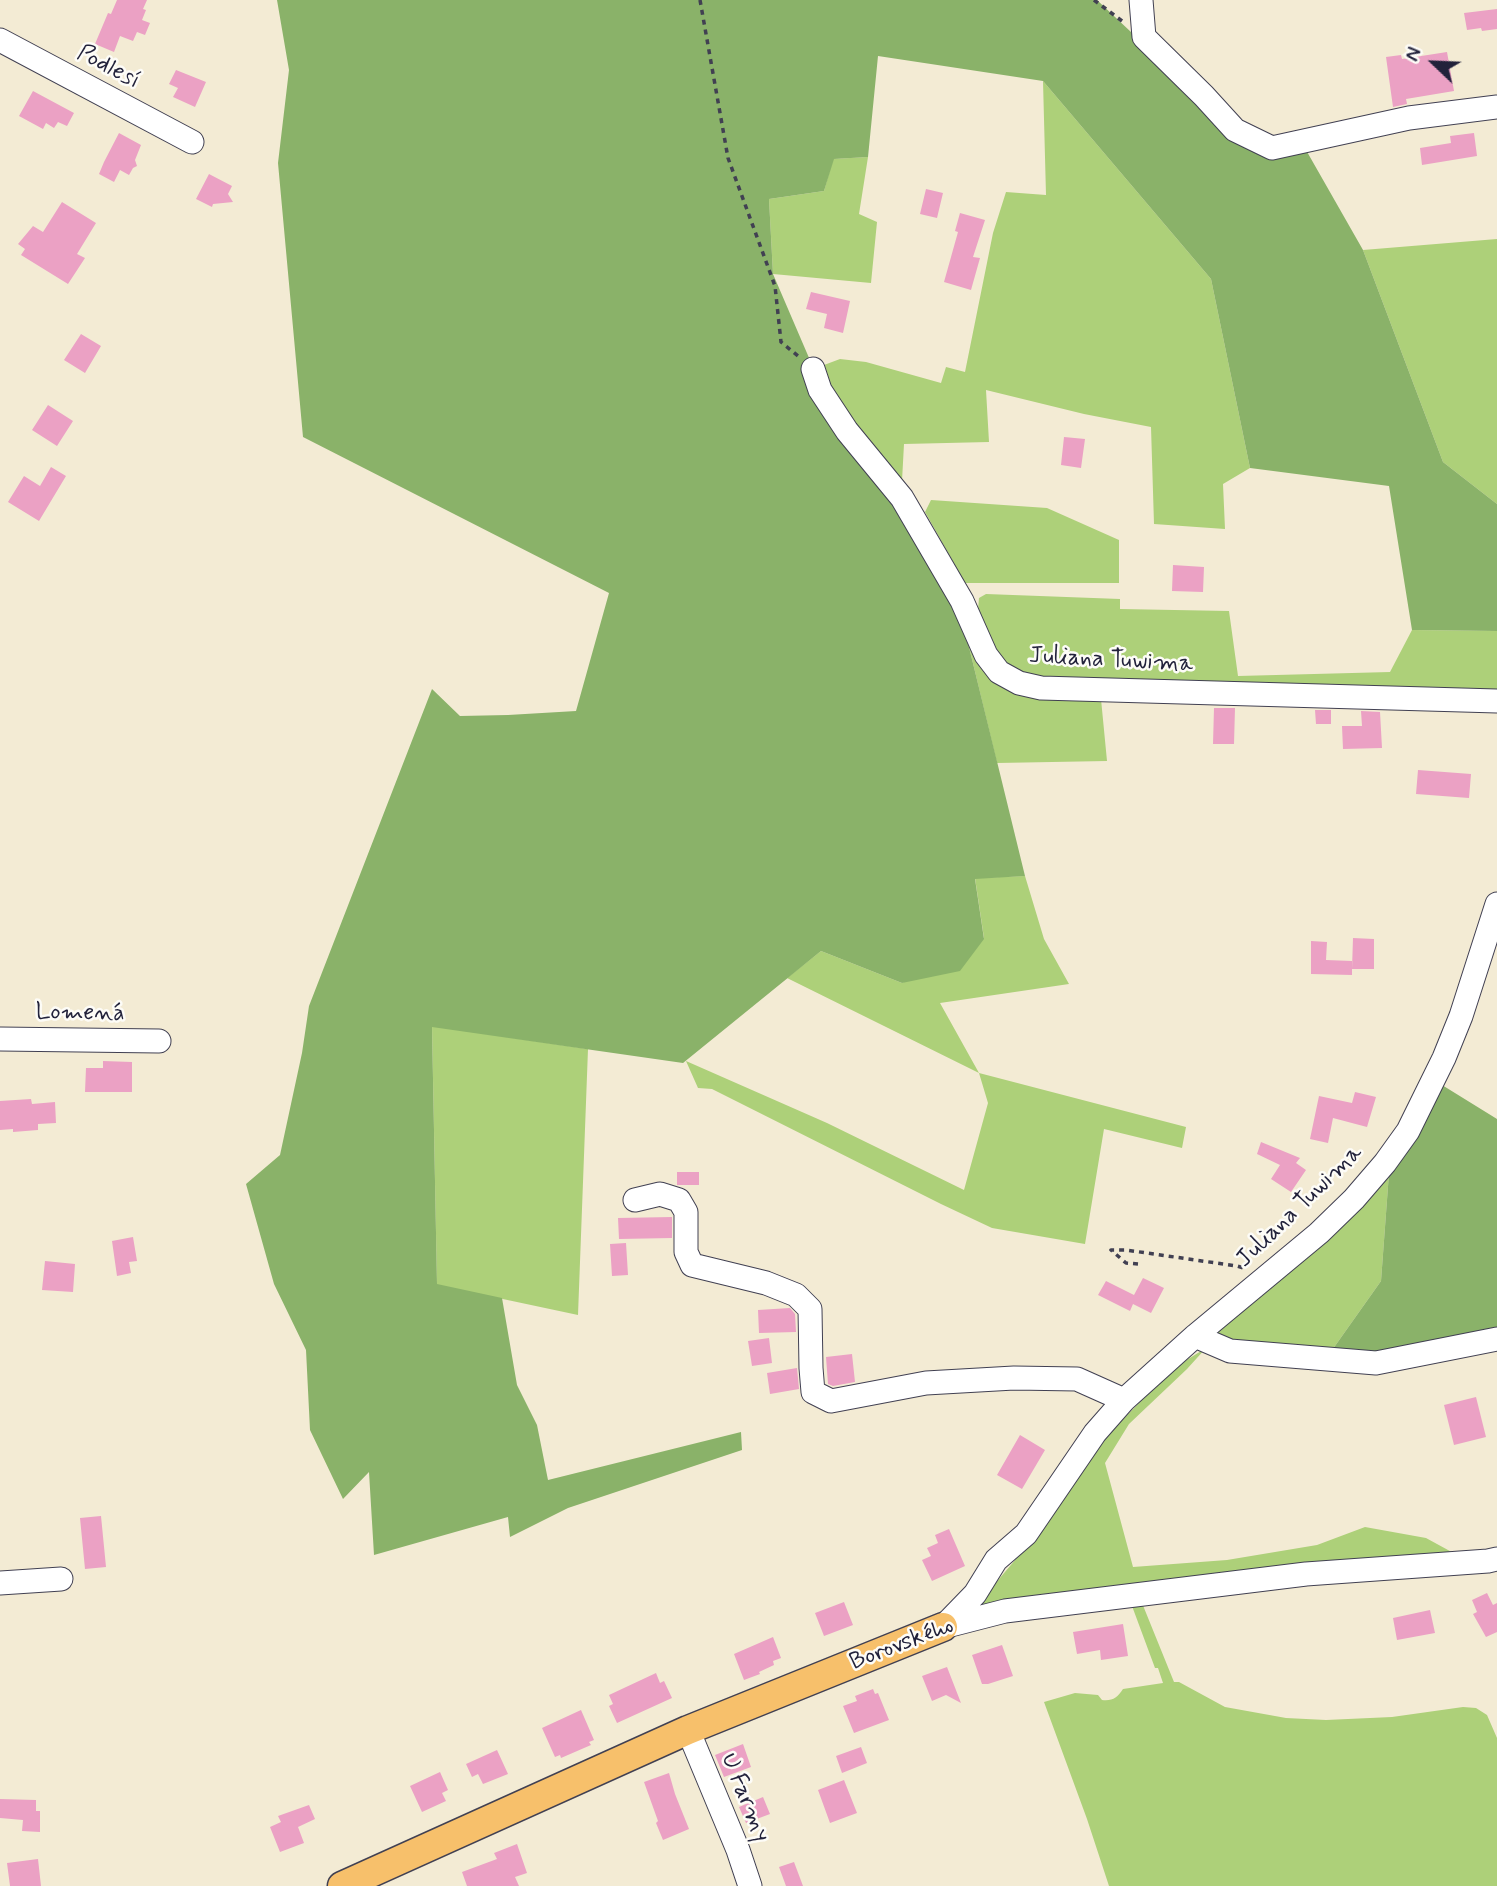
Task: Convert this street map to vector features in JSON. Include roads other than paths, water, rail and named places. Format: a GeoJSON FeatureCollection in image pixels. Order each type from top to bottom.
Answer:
{"type":"FeatureCollection","features":[{"type":"Feature","properties":{"kind":"main road","name":"Borovského"},"geometry":{"type":"LineString","coordinates":[[346,1885],[688,1730],[943,1628]]}},
{"type":"Feature","properties":{"kind":"street"},"geometry":{"type":"LineString","coordinates":[[1141,0],[1144,37],[1205,96],[1235,130],[1272,148],[1409,118],[1497,107]]}},
{"type":"Feature","properties":{"kind":"street","name":"Podlesí"},"geometry":{"type":"LineString","coordinates":[[0,40],[192,142]]}},
{"type":"Feature","properties":{"kind":"street","name":"Juliana Tuwima"},"geometry":{"type":"LineString","coordinates":[[813,369],[820,390],[847,431],[902,498],[962,601],[986,655],[999,672],[1019,684],[1041,688],[1497,701]]}},
{"type":"Feature","properties":{"kind":"street","name":"Juliana Tuwima"},"geometry":{"type":"LineString","coordinates":[[943,1628],[975,1594],[996,1560],[1026,1534],[1095,1433],[1124,1400],[1195,1336],[1319,1233],[1354,1199],[1385,1163],[1408,1131],[1448,1048],[1497,904]]}},
{"type":"Feature","properties":{"kind":"street","name":"Lomená"},"geometry":{"type":"LineString","coordinates":[[0,1039],[159,1041]]}},
{"type":"Feature","properties":{"kind":"street"},"geometry":{"type":"LineString","coordinates":[[635,1200],[660,1194],[679,1200],[686,1212],[685,1252],[692,1265],[766,1283],[796,1295],[810,1309],[813,1392],[831,1401],[926,1383],[1014,1378],[1077,1379],[1124,1400]]}},
{"type":"Feature","properties":{"kind":"street"},"geometry":{"type":"LineString","coordinates":[[1195,1336],[1230,1351],[1376,1363],[1497,1339]]}},
{"type":"Feature","properties":{"kind":"street","name":"Borovského"},"geometry":{"type":"LineString","coordinates":[[943,1628],[1005,1611],[1306,1574],[1497,1559]]}},
{"type":"Feature","properties":{"kind":"street"},"geometry":{"type":"LineString","coordinates":[[0,1583],[61,1579]]}},
{"type":"Feature","properties":{"kind":"street"},"geometry":{"type":"LineString","coordinates":[[975,1594],[989,1615]]}},
{"type":"Feature","properties":{"kind":"street","name":"U Farmy"},"geometry":{"type":"LineString","coordinates":[[688,1730],[738,1850],[750,1886]]}}]}
